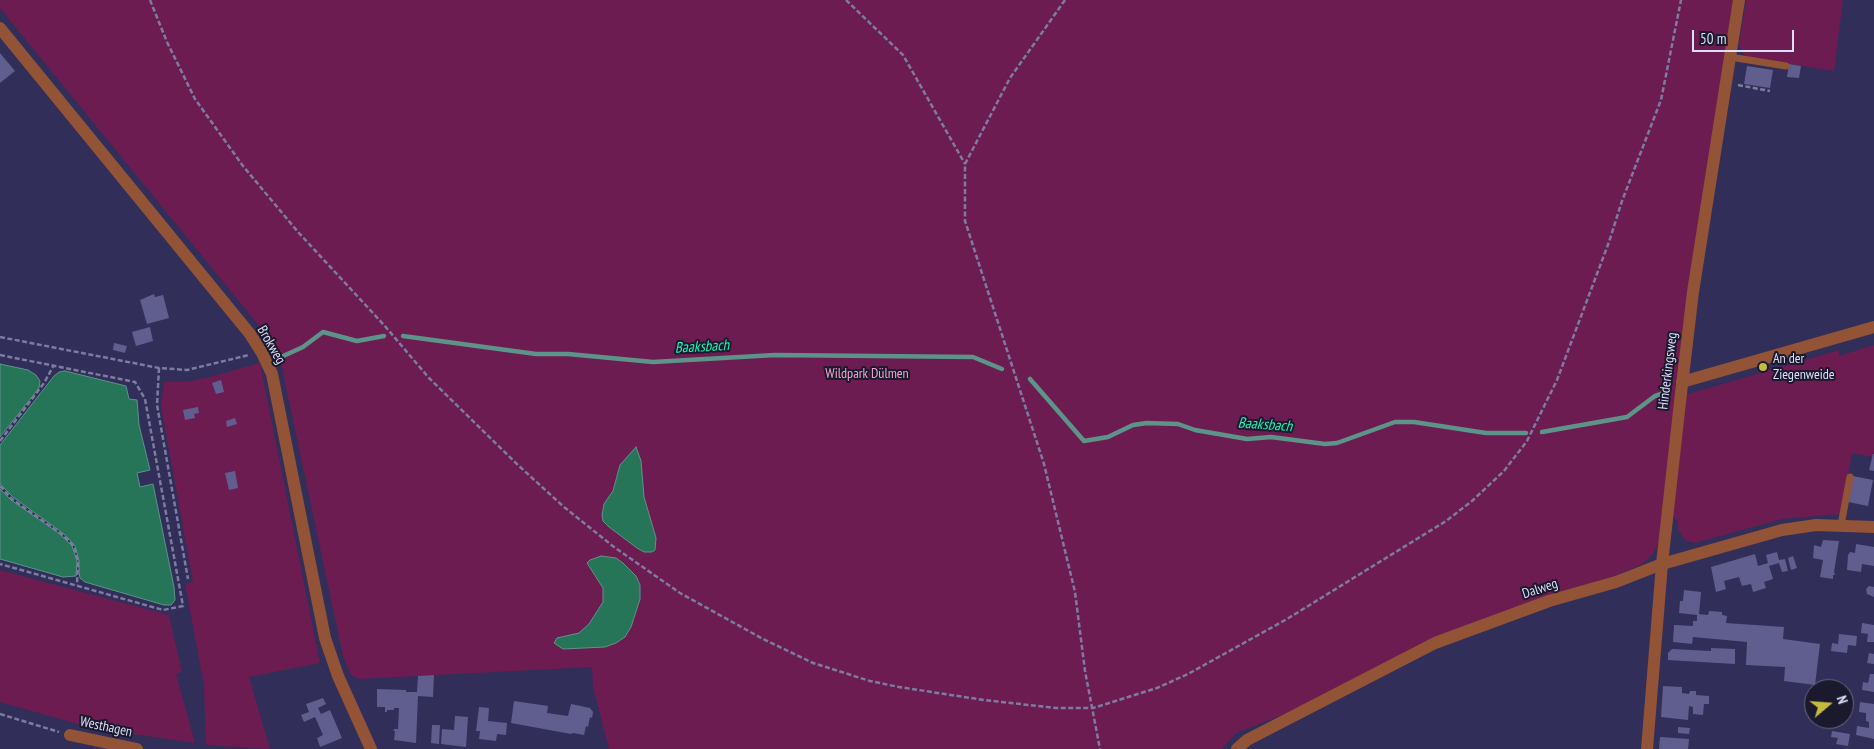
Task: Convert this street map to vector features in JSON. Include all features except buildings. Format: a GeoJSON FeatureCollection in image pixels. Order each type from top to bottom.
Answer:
{"type":"FeatureCollection","features":[{"type":"Feature","properties":{"kind":"street","name":"Hinderkingsweg"},"geometry":{"type":"LineString","coordinates":[[1647,749],[1662,564],[1693,292],[1739,0]]}},
{"type":"Feature","properties":{"kind":"street","name":"Brokweg"},"geometry":{"type":"LineString","coordinates":[[0,28],[250,334],[262,353],[272,374],[325,638],[338,676],[372,749]]}},
{"type":"Feature","properties":{"kind":"street"},"geometry":{"type":"LineString","coordinates":[[1682,382],[1874,327]]}},
{"type":"Feature","properties":{"kind":"street","name":"Dalweg"},"geometry":{"type":"LineString","coordinates":[[1237,749],[1247,740],[1435,643],[1550,601],[1616,582],[1662,564],[1782,530],[1816,524],[1874,525]]}},
{"type":"Feature","properties":{"kind":"street","name":"Westhagen"},"geometry":{"type":"LineString","coordinates":[[70,735],[137,749]]}},
{"type":"Feature","properties":{"kind":"lane"},"geometry":{"type":"LineString","coordinates":[[1730,57],[1786,66]]}},
{"type":"Feature","properties":{"kind":"lane"},"geometry":{"type":"LineString","coordinates":[[1840,525],[1850,476]]}},
{"type":"Feature","properties":{"kind":"path"},"geometry":{"type":"LineString","coordinates":[[150,0],[167,42],[195,99],[243,166],[298,232],[384,325],[436,385],[564,507],[614,547],[680,593],[763,639],[813,663],[870,681],[899,687],[984,700],[1056,708],[1093,708],[1157,688],[1188,674],[1287,619],[1446,521],[1504,471],[1526,441],[1538,420],[1563,363],[1609,242],[1622,200],[1661,100],[1681,0]]}},
{"type":"Feature","properties":{"kind":"path"},"geometry":{"type":"LineString","coordinates":[[846,0],[903,55],[965,164]]}},
{"type":"Feature","properties":{"kind":"path"},"geometry":{"type":"LineString","coordinates":[[1065,0],[1010,78],[965,164],[965,221],[1044,464],[1075,592],[1085,672],[1100,749]]}},
{"type":"Feature","properties":{"kind":"path"},"geometry":{"type":"LineString","coordinates":[[1735,85],[1770,91]]}},
{"type":"Feature","properties":{"kind":"path"},"geometry":{"type":"LineString","coordinates":[[0,337],[159,368],[187,370],[262,353]]}},
{"type":"Feature","properties":{"kind":"path"},"geometry":{"type":"LineString","coordinates":[[0,355],[135,382],[145,399],[183,606],[163,610],[0,564]]}},
{"type":"Feature","properties":{"kind":"path"},"geometry":{"type":"LineString","coordinates":[[0,441],[44,384],[54,365]]}},
{"type":"Feature","properties":{"kind":"path"},"geometry":{"type":"LineString","coordinates":[[159,368],[157,405],[188,580]]}},
{"type":"Feature","properties":{"kind":"path"},"geometry":{"type":"LineString","coordinates":[[0,486],[12,499],[64,536],[74,546],[78,561],[78,585]]}},
{"type":"Feature","properties":{"kind":"path"},"geometry":{"type":"LineString","coordinates":[[0,714],[70,735]]}},
{"type":"Feature","properties":{"kind":"green space","name":"Wildpark Dülmen"},"geometry":{"type":"Polygon","coordinates":[[[0,0],[1735,0],[1659,541],[1654,552],[1640,565],[1601,582],[1545,600],[1282,715],[1236,733],[1222,749],[609,749],[593,687],[592,667],[359,679],[351,675],[343,656],[278,349],[0,8],[0,0]]]}},
{"type":"Feature","properties":{"kind":"green space"},"geometry":{"type":"Polygon","coordinates":[[[1746,0],[1843,0],[1834,71],[1746,57],[1739,46],[1746,0]]]}},
{"type":"Feature","properties":{"kind":"green space"},"geometry":{"type":"Polygon","coordinates":[[[1874,345],[1874,457],[1852,453],[1840,514],[1782,519],[1695,543],[1685,540],[1678,530],[1678,521],[1673,516],[1685,395],[1839,350],[1839,356],[1874,345]]]}},
{"type":"Feature","properties":{"kind":"green space"},"geometry":{"type":"Polygon","coordinates":[[[260,363],[320,663],[249,677],[270,749],[206,745],[204,685],[185,584],[193,582],[161,406],[164,382],[186,382],[260,363]]]}},
{"type":"Feature","properties":{"kind":"green space"},"geometry":{"type":"Polygon","coordinates":[[[0,570],[169,615],[182,672],[176,674],[195,743],[92,728],[0,702],[0,570]]]}},
{"type":"Feature","properties":{"kind":"shaded area"},"geometry":{"type":"Polygon","coordinates":[[[0,364],[28,370],[36,375],[40,381],[39,388],[0,437],[0,364]]]}},
{"type":"Feature","properties":{"kind":"shaded area"},"geometry":{"type":"Polygon","coordinates":[[[65,371],[126,386],[129,399],[137,400],[139,425],[150,470],[137,473],[140,487],[153,484],[174,587],[175,600],[171,605],[164,605],[85,582],[80,578],[79,561],[75,546],[64,534],[13,497],[0,484],[0,445],[54,376],[59,372],[65,371]]]}},
{"type":"Feature","properties":{"kind":"shaded area"},"geometry":{"type":"Polygon","coordinates":[[[636,447],[641,461],[644,497],[656,538],[655,550],[652,552],[644,552],[637,548],[609,527],[603,521],[602,515],[604,504],[613,491],[620,465],[636,447]]]}},
{"type":"Feature","properties":{"kind":"shaded area"},"geometry":{"type":"Polygon","coordinates":[[[0,489],[11,500],[60,534],[72,546],[77,561],[76,576],[63,577],[0,559],[0,489]]]}},
{"type":"Feature","properties":{"kind":"shaded area"},"geometry":{"type":"Polygon","coordinates":[[[601,556],[616,558],[623,563],[636,576],[640,585],[640,599],[631,627],[625,637],[605,647],[563,649],[554,643],[557,638],[579,633],[589,624],[603,602],[603,588],[587,563],[601,556]]]}},
{"type":"Feature","properties":{"kind":"waterway","name":"Baaksbach"},"geometry":{"type":"LineString","coordinates":[[281,357],[303,347],[323,332],[357,341],[384,336]]}},
{"type":"Feature","properties":{"kind":"waterway","name":"Baaksbach"},"geometry":{"type":"LineString","coordinates":[[403,336],[536,354],[568,354],[653,362],[775,355],[973,357],[1002,369]]}},
{"type":"Feature","properties":{"kind":"waterway","name":"Baaksbach"},"geometry":{"type":"LineString","coordinates":[[1030,379],[1084,441],[1108,437],[1133,425],[1147,423],[1178,424],[1195,430],[1247,439],[1271,437],[1325,444],[1337,443],[1395,422],[1414,422],[1486,433],[1526,433]]}},
{"type":"Feature","properties":{"kind":"waterway","name":"Baaksbach"},"geometry":{"type":"LineString","coordinates":[[1542,432],[1627,417],[1655,396],[1664,393]]}},
{"type":"Feature","properties":{"kind":"place","name":"An der Ziegenweide"},"geometry":{"type":"Point","coordinates":[1763,367]}}]}
